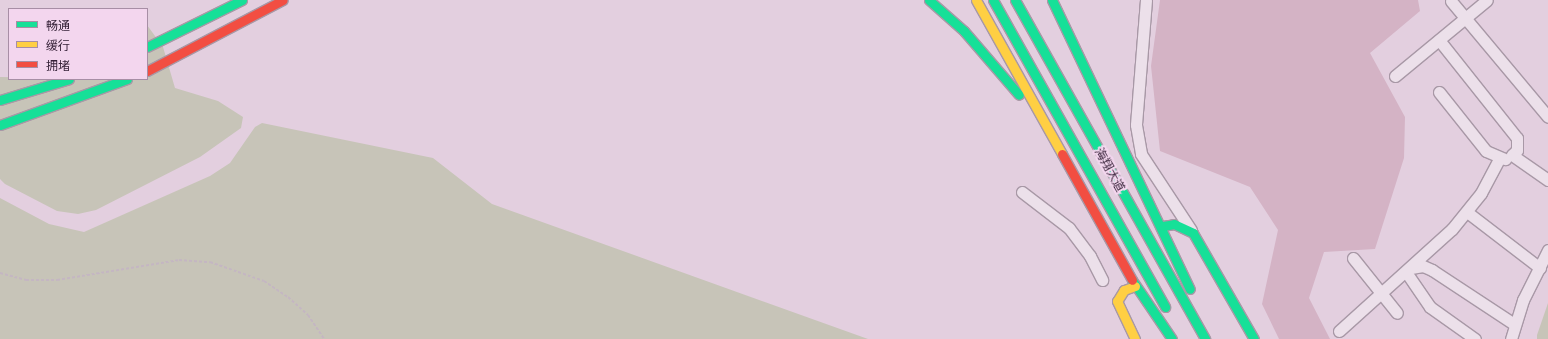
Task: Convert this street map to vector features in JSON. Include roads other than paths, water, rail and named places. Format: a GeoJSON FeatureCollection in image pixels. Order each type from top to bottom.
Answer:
{"type":"FeatureCollection","features":[{"type":"Feature","properties":{"kind":"main road"},"geometry":{"type":"LineString","coordinates":[[148,47],[242,0]]}},
{"type":"Feature","properties":{"kind":"main road"},"geometry":{"type":"LineString","coordinates":[[148,70],[283,0]]}},
{"type":"Feature","properties":{"kind":"main road"},"geometry":{"type":"LineString","coordinates":[[929,0],[964,31],[1108,203]]}},
{"type":"Feature","properties":{"kind":"main road"},"geometry":{"type":"LineString","coordinates":[[976,0],[1135,286],[1172,339]]}},
{"type":"Feature","properties":{"kind":"main road"},"geometry":{"type":"LineString","coordinates":[[983,0],[1032,70]]}},
{"type":"Feature","properties":{"kind":"main road","name":"海翔大道"},"geometry":{"type":"LineString","coordinates":[[993,0],[1183,339]]}},
{"type":"Feature","properties":{"kind":"main road","name":"海翔大道"},"geometry":{"type":"LineString","coordinates":[[1015,0],[1205,339]]}},
{"type":"Feature","properties":{"kind":"main road"},"geometry":{"type":"LineString","coordinates":[[1046,0],[1080,62],[1163,226],[1212,339]]}},
{"type":"Feature","properties":{"kind":"main road"},"geometry":{"type":"LineString","coordinates":[[1052,0],[1080,62]]}},
{"type":"Feature","properties":{"kind":"main road"},"geometry":{"type":"LineString","coordinates":[[0,100],[66,80]]}},
{"type":"Feature","properties":{"kind":"main road"},"geometry":{"type":"LineString","coordinates":[[0,125],[124,80]]}},
{"type":"Feature","properties":{"kind":"main road"},"geometry":{"type":"LineString","coordinates":[[1163,226],[1174,224],[1193,233],[1254,339]]}},
{"type":"Feature","properties":{"kind":"main road"},"geometry":{"type":"LineString","coordinates":[[1115,272],[1117,254]]}},
{"type":"Feature","properties":{"kind":"main road"},"geometry":{"type":"LineString","coordinates":[[1115,286],[1117,301],[1135,339]]}},
{"type":"Feature","properties":{"kind":"main road"},"geometry":{"type":"LineString","coordinates":[[1117,301],[1124,290],[1135,286]]}},
{"type":"Feature","properties":{"kind":"street"},"geometry":{"type":"LineString","coordinates":[[1146,0],[1136,117],[1141,154],[1193,233]]}},
{"type":"Feature","properties":{"kind":"street"},"geometry":{"type":"LineString","coordinates":[[1396,76],[1439,40],[1466,20],[1487,0]]}},
{"type":"Feature","properties":{"kind":"street"},"geometry":{"type":"LineString","coordinates":[[1451,1],[1548,117]]}},
{"type":"Feature","properties":{"kind":"street"},"geometry":{"type":"LineString","coordinates":[[1339,331],[1382,295],[1426,254],[1466,212],[1499,159],[1512,155],[1517,150],[1517,138],[1439,40]]}},
{"type":"Feature","properties":{"kind":"street"},"geometry":{"type":"LineString","coordinates":[[1439,92],[1486,151],[1499,159]]}},
{"type":"Feature","properties":{"kind":"street"},"geometry":{"type":"LineString","coordinates":[[1512,155],[1548,180]]}},
{"type":"Feature","properties":{"kind":"street"},"geometry":{"type":"LineString","coordinates":[[1022,192],[1069,228],[1090,256],[1102,280]]}},
{"type":"Feature","properties":{"kind":"street"},"geometry":{"type":"LineString","coordinates":[[1466,212],[1540,268]]}},
{"type":"Feature","properties":{"kind":"street"},"geometry":{"type":"LineString","coordinates":[[1512,339],[1514,324],[1548,250]]}},
{"type":"Feature","properties":{"kind":"street"},"geometry":{"type":"LineString","coordinates":[[1426,254],[1432,270]]}},
{"type":"Feature","properties":{"kind":"street"},"geometry":{"type":"LineString","coordinates":[[1353,258],[1396,313]]}},
{"type":"Feature","properties":{"kind":"street"},"geometry":{"type":"LineString","coordinates":[[1408,270],[1423,266],[1432,270],[1514,324]]}},
{"type":"Feature","properties":{"kind":"street"},"geometry":{"type":"LineString","coordinates":[[1408,270],[1430,307],[1475,339]]}}]}
